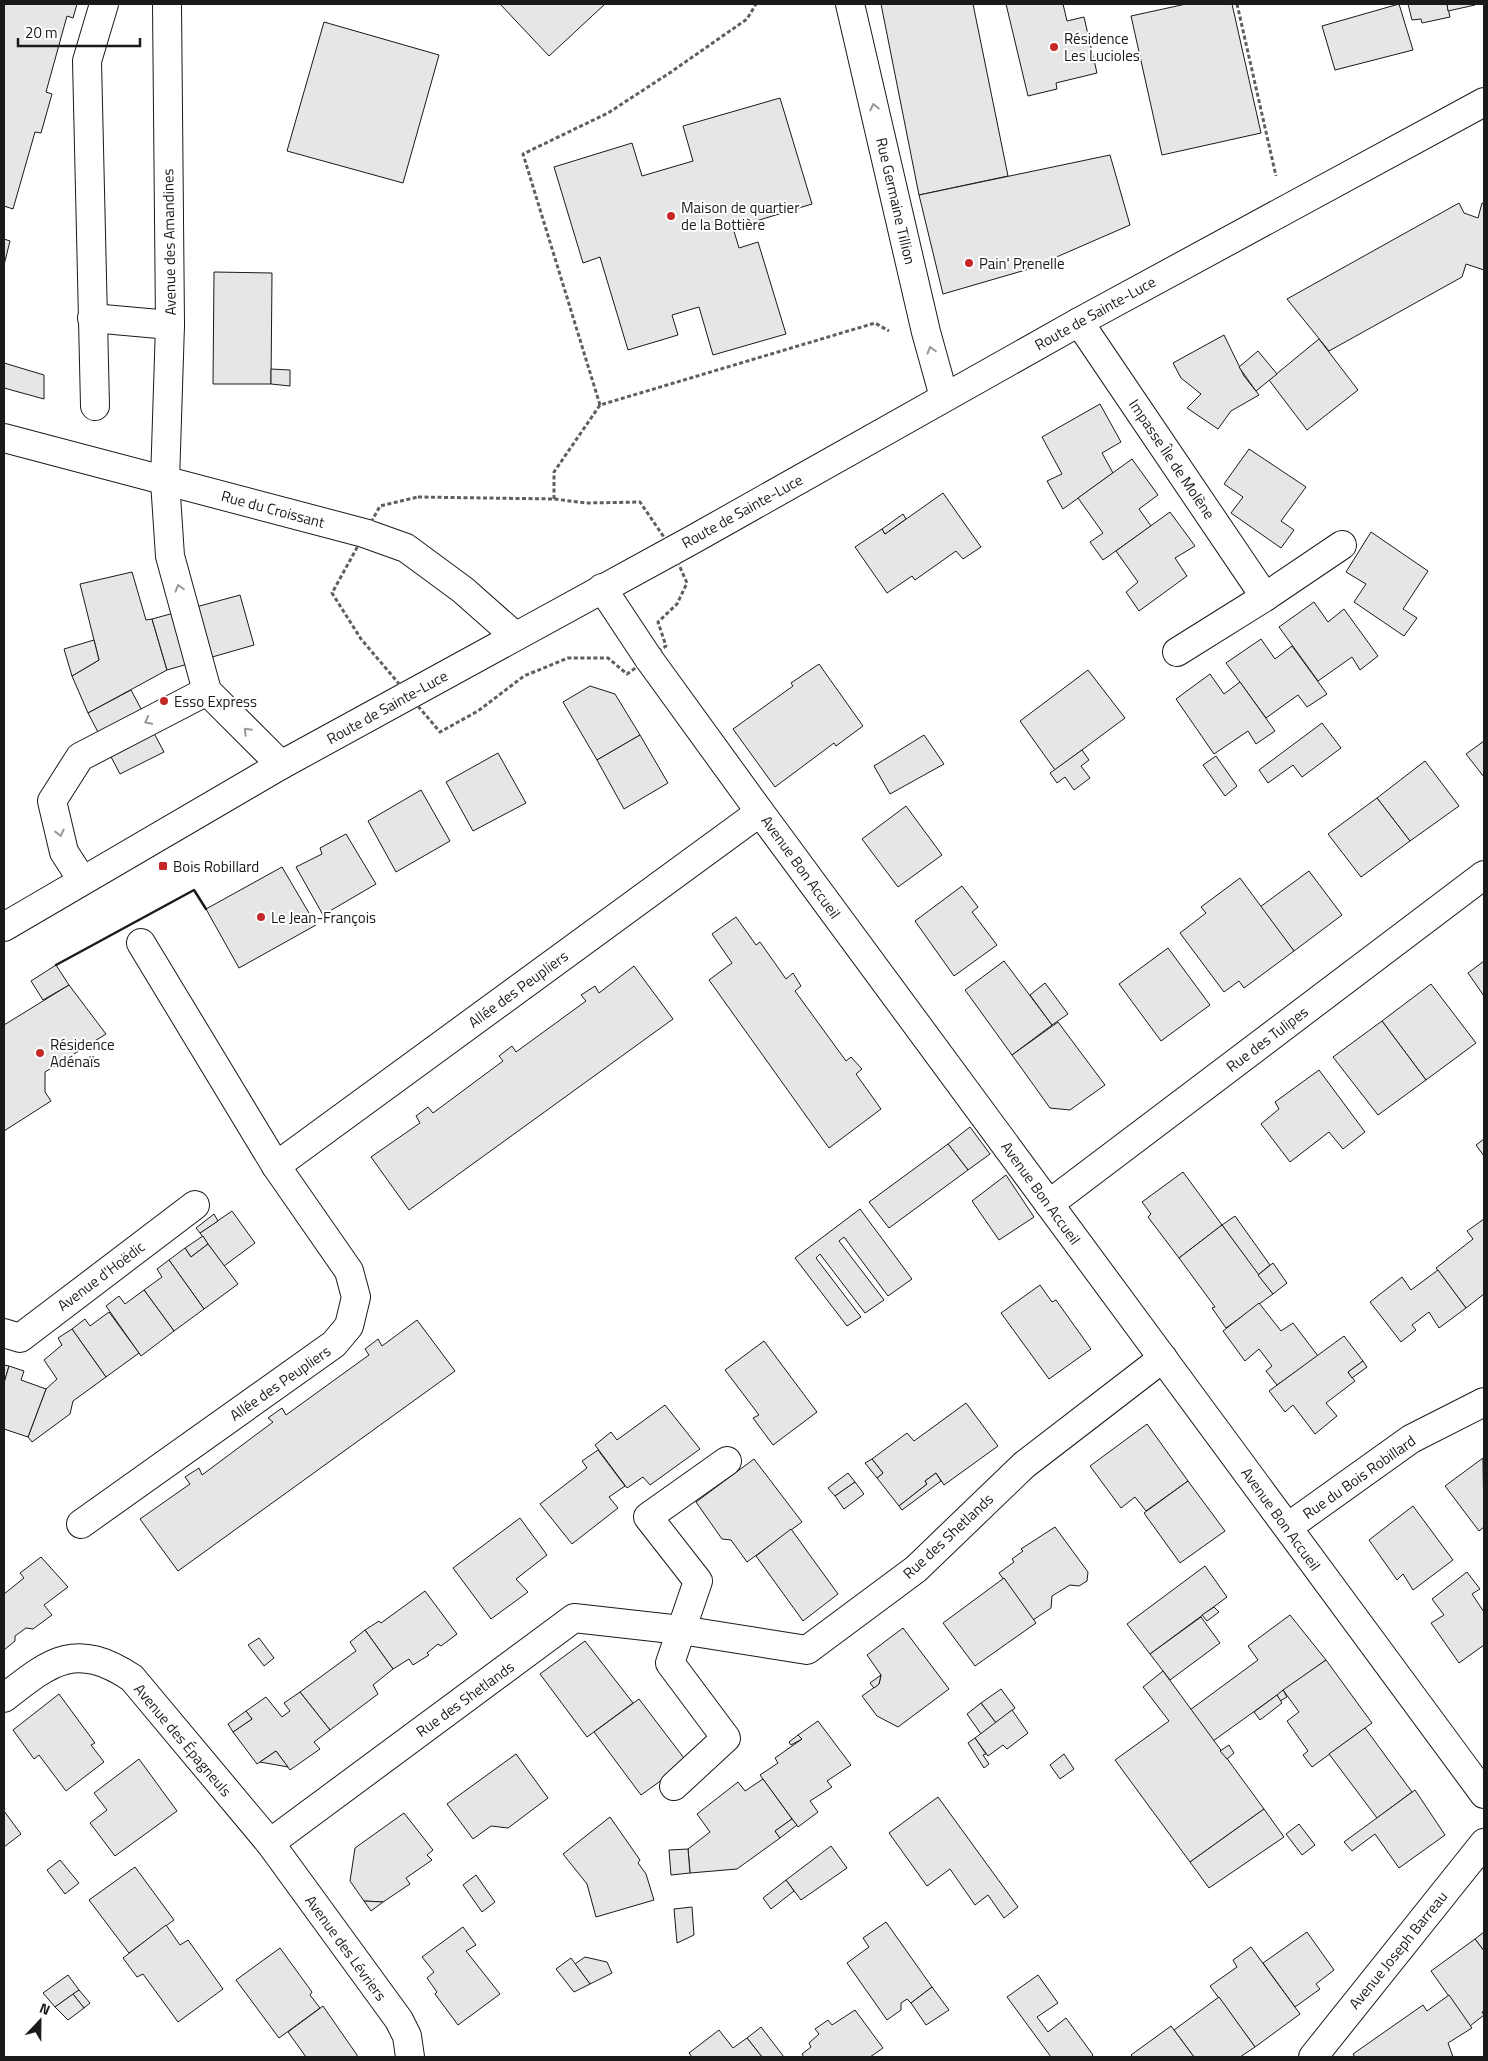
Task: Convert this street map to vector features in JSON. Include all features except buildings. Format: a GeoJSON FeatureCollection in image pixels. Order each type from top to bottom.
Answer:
{"type":"FeatureCollection","features":[{"type":"Feature","properties":{"kind":"street"},"geometry":{"type":"LineString","coordinates":[[95,406],[87,61],[104,4]]}},
{"type":"Feature","properties":{"kind":"street","name":"Avenue des Amandines"},"geometry":{"type":"LineString","coordinates":[[167,4],[170,325],[165,481],[170,556],[207,691]]}},
{"type":"Feature","properties":{"kind":"street","name":"Rue Germaine Tillion"},"geometry":{"type":"LineString","coordinates":[[850,4],[926,332],[944,397]]}},
{"type":"Feature","properties":{"kind":"street","name":"Route de Sainte-Luce"},"geometry":{"type":"LineString","coordinates":[[4,927],[281,765],[700,536],[1078,322],[1484,102]]}},
{"type":"Feature","properties":{"kind":"street"},"geometry":{"type":"LineString","coordinates":[[92,318],[170,325]]}},
{"type":"Feature","properties":{"kind":"street","name":"Impasse Île de Molène"},"geometry":{"type":"LineString","coordinates":[[1078,322],[1265,597]]}},
{"type":"Feature","properties":{"kind":"street","name":"Rue du Croissant"},"geometry":{"type":"LineString","coordinates":[[4,438],[364,533],[406,548],[463,590],[515,636]]}},
{"type":"Feature","properties":{"kind":"street"},"geometry":{"type":"LineString","coordinates":[[1177,652],[1265,597],[1342,545]]}},
{"type":"Feature","properties":{"kind":"street","name":"Avenue Bon Accueil"},"geometry":{"type":"LineString","coordinates":[[602,588],[649,659],[760,812],[1484,1794]]}},
{"type":"Feature","properties":{"kind":"street"},"geometry":{"type":"LineString","coordinates":[[82,880],[64,852],[52,801],[80,757],[207,691],[281,765]]}},
{"type":"Feature","properties":{"kind":"street","name":"Allée des Peupliers"},"geometry":{"type":"LineString","coordinates":[[276,1166],[760,812]]}},
{"type":"Feature","properties":{"kind":"street","name":"Rue des Tulipes"},"geometry":{"type":"LineString","coordinates":[[1049,1204],[1484,874]]}},
{"type":"Feature","properties":{"kind":"street","name":"Allée des Peupliers"},"geometry":{"type":"LineString","coordinates":[[81,1524],[334,1344],[349,1326],[356,1298],[349,1271],[276,1166],[141,943]]}},
{"type":"Feature","properties":{"kind":"street","name":"Avenue d'Hoëdic"},"geometry":{"type":"LineString","coordinates":[[4,1333],[20,1338],[195,1204]]}},
{"type":"Feature","properties":{"kind":"street","name":"Rue des Shetlands"},"geometry":{"type":"LineString","coordinates":[[270,1843],[574,1618],[681,1630],[807,1650],[916,1569],[1024,1466],[1163,1358]]}},
{"type":"Feature","properties":{"kind":"street","name":"Rue du Bois Robillard"},"geometry":{"type":"LineString","coordinates":[[1288,1527],[1411,1439],[1484,1402]]}},
{"type":"Feature","properties":{"kind":"street"},"geometry":{"type":"LineString","coordinates":[[674,1786],[726,1738],[670,1663],[698,1581],[648,1517],[727,1461]]}},
{"type":"Feature","properties":{"kind":"street","name":"Avenue des Épagneuls"},"geometry":{"type":"LineString","coordinates":[[4,1698],[41,1669],[64,1659],[81,1658],[118,1669],[132,1678],[270,1843]]}},
{"type":"Feature","properties":{"kind":"street","name":"Avenue des Lévriers"},"geometry":{"type":"LineString","coordinates":[[270,1843],[399,2020],[407,2036],[410,2057]]}},
{"type":"Feature","properties":{"kind":"street","name":"Avenue Joseph Barreau"},"geometry":{"type":"LineString","coordinates":[[1313,2057],[1484,1843]]}},
{"type":"Feature","properties":{"kind":"path"},"geometry":{"type":"LineString","coordinates":[[600,405],[523,154],[608,113],[647,88],[747,19],[756,4]]}},
{"type":"Feature","properties":{"kind":"path"},"geometry":{"type":"LineString","coordinates":[[1237,4],[1284,210]]}},
{"type":"Feature","properties":{"kind":"path"},"geometry":{"type":"LineString","coordinates":[[554,499],[554,472],[600,405],[875,323],[897,336],[926,332]]}},
{"type":"Feature","properties":{"kind":"wall"},"geometry":{"type":"LineString","coordinates":[[56,965],[194,890],[206,909]]}},
{"type":"Feature","properties":{"kind":"place","name":"Résidence Les Lucioles"},"geometry":{"type":"Point","coordinates":[1054,47]}},
{"type":"Feature","properties":{"kind":"place","name":"Maison de quartier de la Bottière"},"geometry":{"type":"Point","coordinates":[671,216]}},
{"type":"Feature","properties":{"kind":"place","name":"Pain' Prenelle"},"geometry":{"type":"Point","coordinates":[969,263]}},
{"type":"Feature","properties":{"kind":"place","name":"Esso Express"},"geometry":{"type":"Point","coordinates":[164,701]}},
{"type":"Feature","properties":{"kind":"place","name":"Bois Robillard"},"geometry":{"type":"Point","coordinates":[163,866]}},
{"type":"Feature","properties":{"kind":"place","name":"Le Jean-François"},"geometry":{"type":"Point","coordinates":[261,917]}},
{"type":"Feature","properties":{"kind":"place","name":"Résidence Adénaïs"},"geometry":{"type":"Point","coordinates":[40,1053]}}]}
